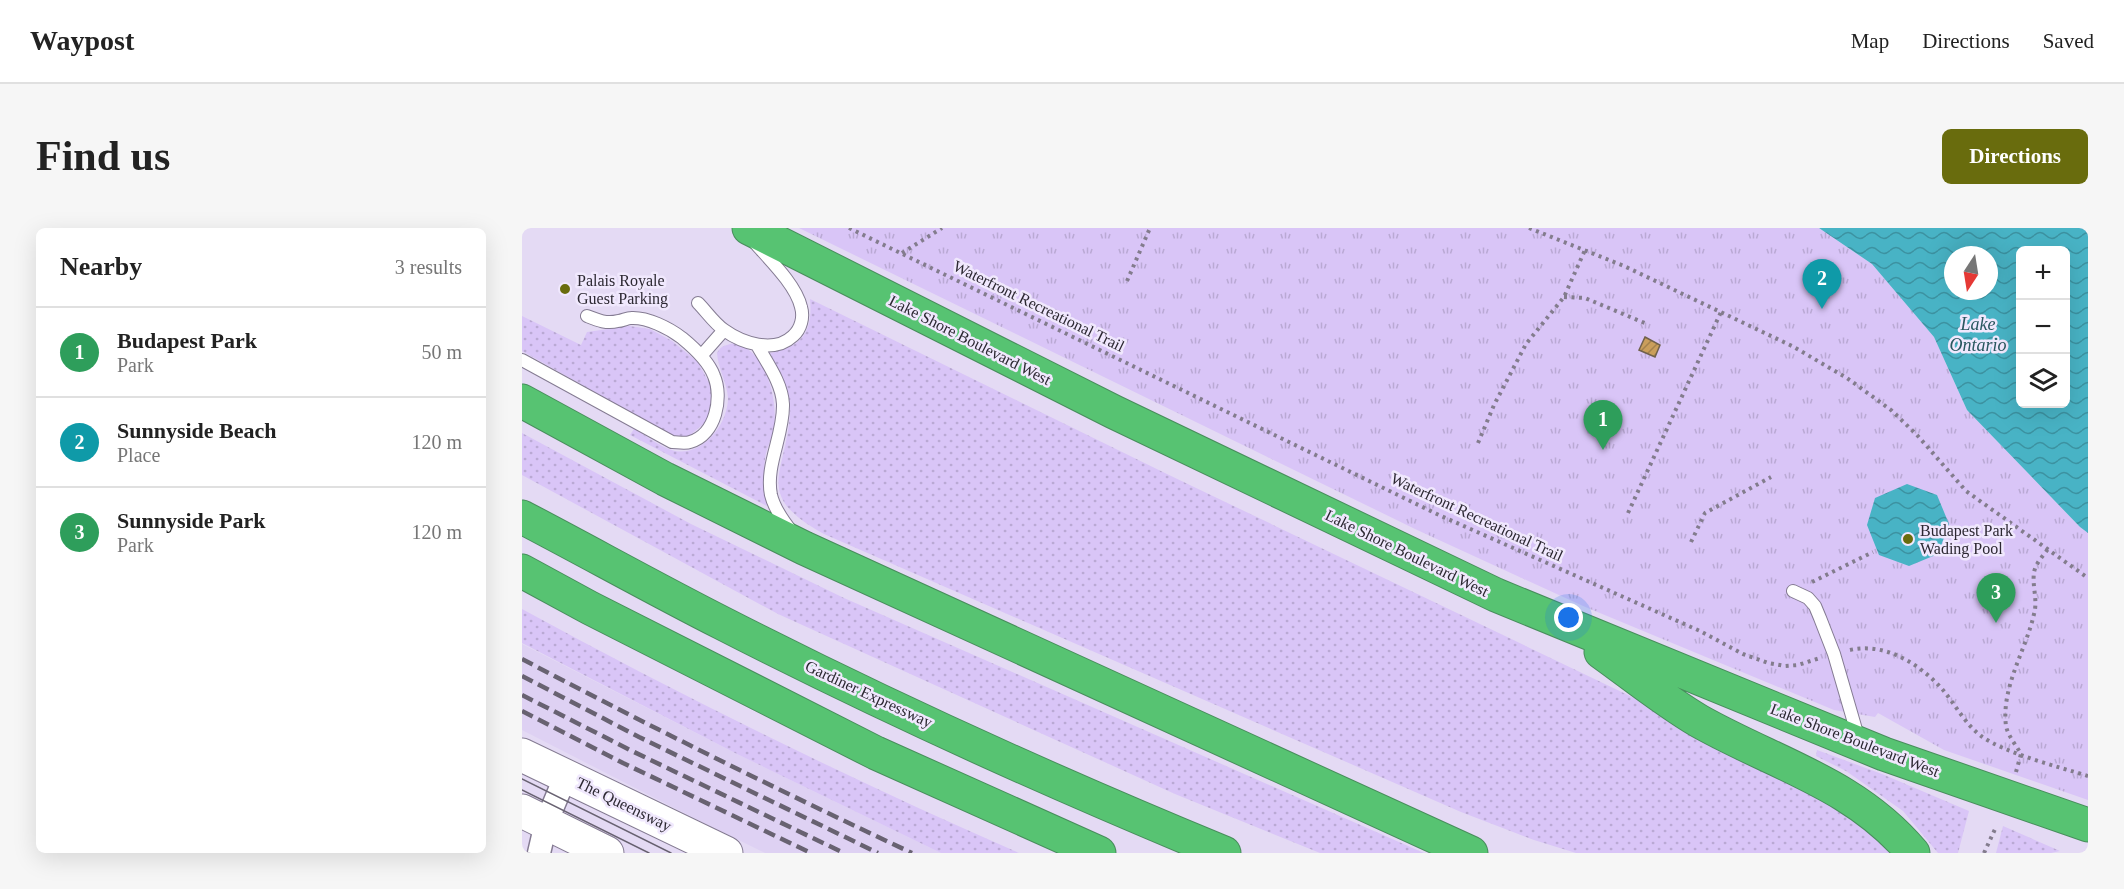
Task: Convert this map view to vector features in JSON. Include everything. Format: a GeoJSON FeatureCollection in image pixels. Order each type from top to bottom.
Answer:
{"type":"FeatureCollection","features":[{"type":"Feature","properties":{"kind":"highway","name":"Lake Shore Boulevard West"},"geometry":{"type":"LineString","coordinates":[[749,228],[1114,412],[1496,596],[1895,758],[2088,825]]}},
{"type":"Feature","properties":{"kind":"highway"},"geometry":{"type":"LineString","coordinates":[[522,401],[664,479],[804,548],[1471,853]]}},
{"type":"Feature","properties":{"kind":"highway","name":"Gardiner Expressway"},"geometry":{"type":"LineString","coordinates":[[522,517],[722,623],[877,699],[1049,778],[1224,853]]}},
{"type":"Feature","properties":{"kind":"highway"},"geometry":{"type":"LineString","coordinates":[[522,572],[876,753],[1099,853]]}},
{"type":"Feature","properties":{"kind":"highway"},"geometry":{"type":"LineString","coordinates":[[1552,618],[1699,720],[1807,773],[1844,794],[1882,821],[1913,853]]}},
{"type":"Feature","properties":{"kind":"main road","name":"The Queensway"},"geometry":{"type":"LineString","coordinates":[[522,754],[726,853]]}},
{"type":"Feature","properties":{"kind":"main road"},"geometry":{"type":"LineString","coordinates":[[536,829],[607,853]]}},
{"type":"Feature","properties":{"kind":"street"},"geometry":{"type":"LineString","coordinates":[[536,829],[566,776]]}},
{"type":"Feature","properties":{"kind":"lane"},"geometry":{"type":"LineString","coordinates":[[699,303],[724,330],[757,345],[778,345],[788,341],[801,325],[801,304],[776,267],[741,228]]}},
{"type":"Feature","properties":{"kind":"lane"},"geometry":{"type":"LineString","coordinates":[[522,360],[672,442],[690,442],[701,436],[712,423],[718,408],[714,375],[701,356],[680,337],[647,320],[631,318],[617,322],[603,322],[587,316]]}},
{"type":"Feature","properties":{"kind":"lane"},"geometry":{"type":"LineString","coordinates":[[701,356],[724,330]]}},
{"type":"Feature","properties":{"kind":"lane"},"geometry":{"type":"LineString","coordinates":[[757,345],[780,387],[783,403],[782,422],[769,476],[771,498],[785,523],[804,548]]}},
{"type":"Feature","properties":{"kind":"lane"},"geometry":{"type":"LineString","coordinates":[[1793,591],[1808,598],[1815,606],[1834,654],[1860,744]]}},
{"type":"Feature","properties":{"kind":"path","name":"Waterfront Recreational Trail"},"geometry":{"type":"LineString","coordinates":[[849,228],[1439,515],[1700,631],[1743,654],[1777,665],[1791,666],[1853,649],[1869,648],[1896,654],[1932,678],[1980,735],[2021,754],[2088,776]]}},
{"type":"Feature","properties":{"kind":"path"},"geometry":{"type":"LineString","coordinates":[[902,254],[942,228]]}},
{"type":"Feature","properties":{"kind":"path"},"geometry":{"type":"LineString","coordinates":[[1127,281],[1150,228]]}},
{"type":"Feature","properties":{"kind":"path"},"geometry":{"type":"LineString","coordinates":[[1529,228],[1585,250],[1721,312],[1792,346],[1847,378],[1891,410],[1917,435],[1960,486],[2088,578]]}},
{"type":"Feature","properties":{"kind":"path"},"geometry":{"type":"LineString","coordinates":[[1478,443],[1494,405],[1526,344],[1564,297],[1585,250]]}},
{"type":"Feature","properties":{"kind":"path"},"geometry":{"type":"LineString","coordinates":[[1564,297],[1585,298],[1647,324]]}},
{"type":"Feature","properties":{"kind":"path"},"geometry":{"type":"LineString","coordinates":[[1628,513],[1721,312]]}},
{"type":"Feature","properties":{"kind":"path"},"geometry":{"type":"LineString","coordinates":[[1691,542],[1705,513],[1771,477]]}},
{"type":"Feature","properties":{"kind":"path"},"geometry":{"type":"LineString","coordinates":[[2014,778],[2021,754],[2006,726],[2006,710],[2012,679],[2035,612],[2034,574],[2036,566],[2048,549]]}},
{"type":"Feature","properties":{"kind":"path"},"geometry":{"type":"LineString","coordinates":[[1793,591],[1873,552]]}},
{"type":"Feature","properties":{"kind":"path"},"geometry":{"type":"LineString","coordinates":[[1984,853],[1996,827]]}},
{"type":"Feature","properties":{"kind":"shaded area"},"geometry":{"type":"Polygon","coordinates":[[[522,644],[737,754],[941,853],[765,853],[694,818],[522,730],[522,644]]]}},
{"type":"Feature","properties":{"kind":"green space"},"geometry":{"type":"Polygon","coordinates":[[[799,228],[1819,228],[1872,264],[1934,337],[1967,410],[2088,533],[2088,800],[1944,750],[1878,713],[1875,717],[1834,710],[1583,606],[1415,529],[799,228]]]}},
{"type":"Feature","properties":{"kind":"green space"},"geometry":{"type":"Polygon","coordinates":[[[810,299],[1169,475],[1772,764],[1902,853],[1576,853],[1534,840],[1461,812],[824,534],[802,520],[788,507],[781,495],[780,468],[790,405],[784,382],[770,353],[790,347],[803,336],[810,321],[810,299]]]}},
{"type":"Feature","properties":{"kind":"green space"},"geometry":{"type":"Polygon","coordinates":[[[522,316],[581,345],[587,332],[629,326],[650,329],[672,341],[698,362],[710,385],[713,398],[707,421],[689,436],[673,436],[522,351],[522,316]]]}},
{"type":"Feature","properties":{"kind":"green space"},"geometry":{"type":"Polygon","coordinates":[[[735,343],[746,348],[755,356],[772,390],[774,427],[764,471],[767,506],[630,435],[634,429],[659,445],[675,451],[686,451],[705,443],[719,427],[727,408],[727,392],[717,353],[722,347],[735,343]]]}},
{"type":"Feature","properties":{"kind":"green space"},"geometry":{"type":"Polygon","coordinates":[[[522,433],[691,524],[844,598],[1424,853],[1320,853],[1175,794],[778,614],[522,475],[522,433]]]}},
{"type":"Feature","properties":{"kind":"green space"},"geometry":{"type":"Polygon","coordinates":[[[522,609],[768,736],[1019,853],[941,853],[737,754],[522,643],[522,609]]]}},
{"type":"Feature","properties":{"kind":"green space"},"geometry":{"type":"Polygon","coordinates":[[[1817,750],[1882,774],[1969,811],[1958,853],[1938,853],[1903,811],[1846,771],[1816,756],[1817,750]]]}},
{"type":"Feature","properties":{"kind":"green space"},"geometry":{"type":"Polygon","coordinates":[[[2003,826],[2060,851],[1996,853],[2003,826]]]}},
{"type":"Feature","properties":{"kind":"water","name":"Lake Ontario"},"geometry":{"type":"Polygon","coordinates":[[[1819,228],[2088,228],[2088,533],[1967,410],[1934,337],[1872,264],[1819,228]]]}},
{"type":"Feature","properties":{"kind":"water","name":"Budapest Park Wading Pool"},"geometry":{"type":"Polygon","coordinates":[[[1907,484],[1937,495],[1949,524],[1938,554],[1909,566],[1879,555],[1867,525],[1875,498],[1907,484]]]}},
{"type":"Feature","properties":{"kind":"building"},"geometry":{"type":"Polygon","coordinates":[[[1645,337],[1660,345],[1655,357],[1639,350],[1645,337]]]}},
{"type":"Feature","properties":{"kind":"tram line"},"geometry":{"type":"LineString","coordinates":[[522,779],[671,853]]}},
{"type":"Feature","properties":{"kind":"tram line"},"geometry":{"type":"LineString","coordinates":[[522,790],[649,853]]}},
{"type":"Feature","properties":{"kind":"railway"},"geometry":{"type":"LineString","coordinates":[[522,659],[716,758],[912,853]]}},
{"type":"Feature","properties":{"kind":"railway"},"geometry":{"type":"LineString","coordinates":[[522,676],[639,737],[878,853]]}},
{"type":"Feature","properties":{"kind":"railway"},"geometry":{"type":"LineString","coordinates":[[522,695],[632,751],[844,853]]}},
{"type":"Feature","properties":{"kind":"railway"},"geometry":{"type":"LineString","coordinates":[[522,711],[623,763],[811,853]]}},
{"type":"Feature","properties":{"kind":"place","name":"Palais Royale Guest Parking"},"geometry":{"type":"Point","coordinates":[565,289]}},
{"type":"Feature","properties":{"kind":"place","name":"Sunnyside Beach"},"geometry":{"type":"Point","coordinates":[1822,309]}},
{"type":"Feature","properties":{"kind":"place","name":"Budapest Park"},"geometry":{"type":"Point","coordinates":[1603,450]}},
{"type":"Feature","properties":{"kind":"place","name":"Budapest Park Wading Pool"},"geometry":{"type":"Point","coordinates":[1908,539]}},
{"type":"Feature","properties":{"kind":"place","name":"Sunnyside Park"},"geometry":{"type":"Point","coordinates":[1996,623]}}]}
